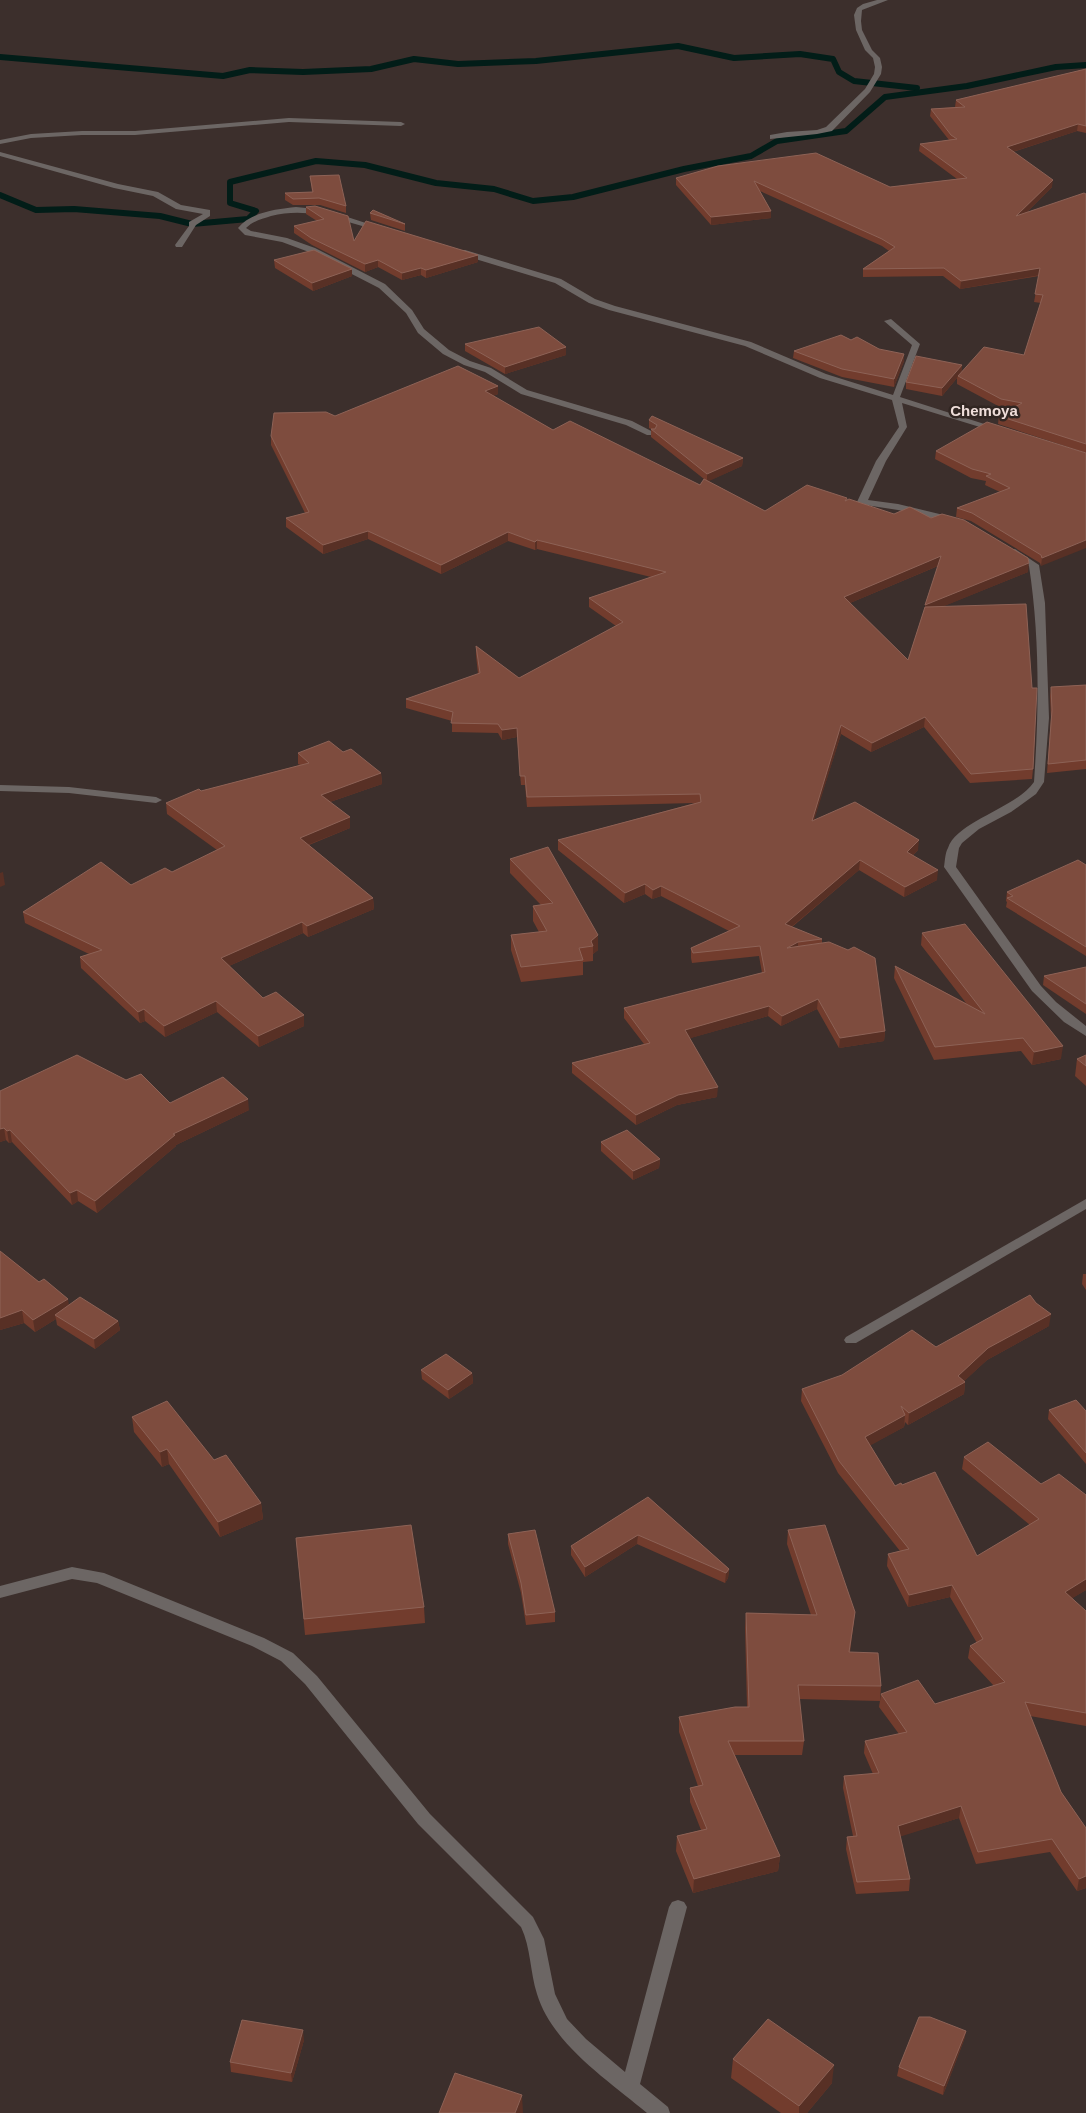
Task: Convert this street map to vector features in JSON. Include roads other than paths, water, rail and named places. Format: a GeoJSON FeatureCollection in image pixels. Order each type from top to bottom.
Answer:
{"type":"FeatureCollection","features":[{"type":"Feature","properties":{"kind":"street"},"geometry":{"type":"LineString","coordinates":[[773,137],[828,129],[858,103],[864,92],[873,84],[879,65],[857,26],[858,9],[885,0]]}},
{"type":"Feature","properties":{"kind":"street"},"geometry":{"type":"LineString","coordinates":[[0,142],[31,136],[135,133],[289,120],[401,124]]}},
{"type":"Feature","properties":{"kind":"street"},"geometry":{"type":"LineString","coordinates":[[0,154],[117,186],[155,194],[178,207],[207,212],[206,216],[192,224],[194,226],[179,245]]}},
{"type":"Feature","properties":{"kind":"street"},"geometry":{"type":"LineString","coordinates":[[385,231],[316,209],[278,210],[258,217],[242,228],[248,233],[284,240],[312,250],[382,286],[409,312],[421,331],[446,352],[467,363],[488,370],[524,392],[629,423],[650,433]]}},
{"type":"Feature","properties":{"kind":"street"},"geometry":{"type":"LineString","coordinates":[[453,250],[558,281],[592,300],[612,308],[680,324],[748,344],[823,376],[1006,432]]}},
{"type":"Feature","properties":{"kind":"street"},"geometry":{"type":"LineString","coordinates":[[888,321],[916,344],[911,365],[896,397],[903,418],[903,427],[882,460],[862,502],[926,513],[961,522]]}},
{"type":"Feature","properties":{"kind":"street"},"geometry":{"type":"LineString","coordinates":[[1005,546],[1034,565],[1040,603],[1044,718],[1039,782],[1032,792],[1007,810],[976,827],[957,841],[953,848],[950,867],[972,894],[1012,958],[1040,992],[1068,1021],[1086,1032]]}},
{"type":"Feature","properties":{"kind":"street"},"geometry":{"type":"LineString","coordinates":[[0,788],[69,790],[156,800]]}},
{"type":"Feature","properties":{"kind":"street"},"geometry":{"type":"LineString","coordinates":[[851,1340],[1086,1203]]}},
{"type":"Feature","properties":{"kind":"street"},"geometry":{"type":"LineString","coordinates":[[0,1592],[72,1573],[99,1577],[258,1642],[287,1657],[311,1680],[424,1819],[527,1922],[535,1938],[546,1995],[561,2025],[580,2045],[660,2113]]}},
{"type":"Feature","properties":{"kind":"street"},"geometry":{"type":"LineString","coordinates":[[630,2088],[678,1908]]}},
{"type":"Feature","properties":{"kind":"waterway"},"geometry":{"type":"LineString","coordinates":[[0,57],[223,76],[250,70],[303,72],[371,69],[414,59],[458,64],[536,61],[678,46],[734,58],[800,54],[833,59],[839,72],[854,81],[917,88]]}},
{"type":"Feature","properties":{"kind":"waterway"},"geometry":{"type":"LineString","coordinates":[[0,195],[36,210],[74,209],[160,216],[192,224],[248,219],[256,211],[230,203],[230,182],[316,161],[365,165],[436,183],[494,189],[533,201],[573,197],[684,169],[751,156],[777,141],[846,131],[885,97],[967,86],[1056,67],[1086,65]]}},
{"type":"Feature","properties":{"kind":"district","name":"Chemoya"},"geometry":{"type":"Point","coordinates":[984,410]}}]}
